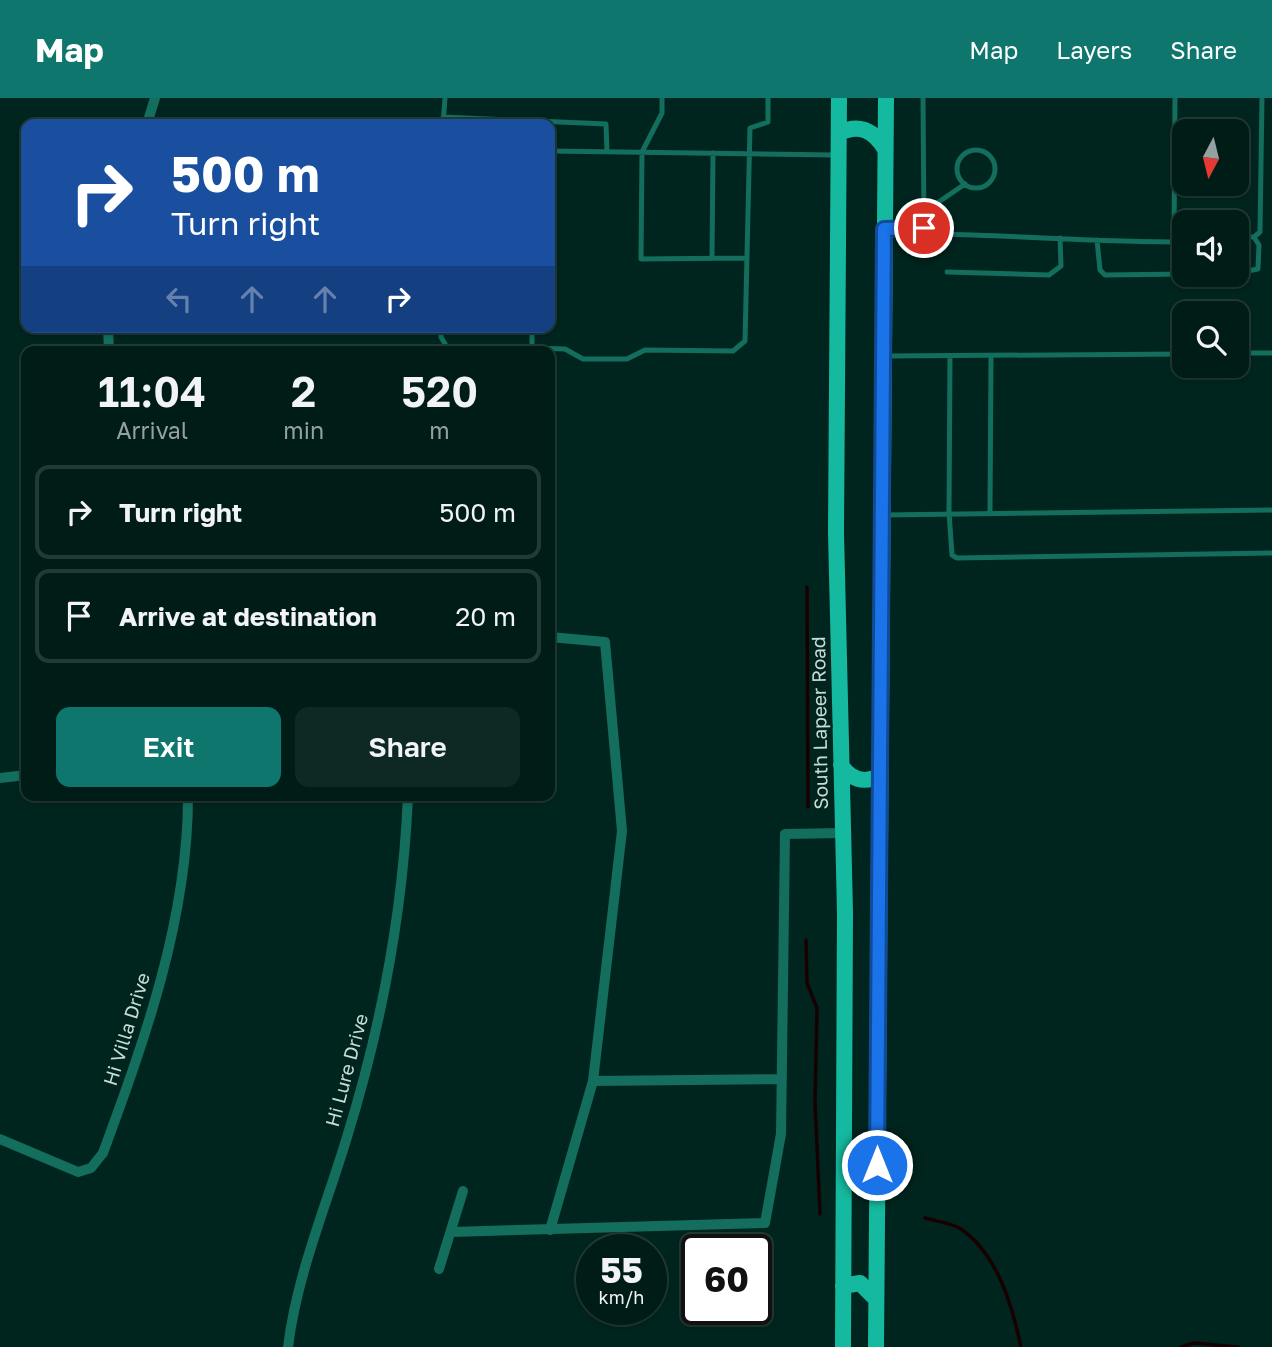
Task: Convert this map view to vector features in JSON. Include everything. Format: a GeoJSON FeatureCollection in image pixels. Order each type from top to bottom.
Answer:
{"type":"FeatureCollection","features":[{"type":"Feature","properties":{"kind":"main road","name":"South Lapeer Road"},"geometry":{"type":"LineString","coordinates":[[839,98],[836,532],[843,834],[843,1347]]}},
{"type":"Feature","properties":{"kind":"main road"},"geometry":{"type":"LineString","coordinates":[[876,1347],[886,98]]}},
{"type":"Feature","properties":{"kind":"main road"},"geometry":{"type":"LineString","coordinates":[[839,133],[848,129],[864,129],[879,139],[886,149]]}},
{"type":"Feature","properties":{"kind":"main road"},"geometry":{"type":"LineString","coordinates":[[841,765],[850,776],[858,779],[879,776]]}},
{"type":"Feature","properties":{"kind":"main road"},"geometry":{"type":"LineString","coordinates":[[843,1286],[860,1283],[876,1299]]}},
{"type":"Feature","properties":{"kind":"street"},"geometry":{"type":"LineString","coordinates":[[148,119],[155,98]]}},
{"type":"Feature","properties":{"kind":"street"},"geometry":{"type":"LineString","coordinates":[[550,1230],[593,1082],[622,831],[605,642],[555,638]]}},
{"type":"Feature","properties":{"kind":"street"},"geometry":{"type":"LineString","coordinates":[[0,778],[21,776]]}},
{"type":"Feature","properties":{"kind":"street","name":"Hi Villa Drive"},"geometry":{"type":"LineString","coordinates":[[0,1139],[78,1172],[91,1168],[103,1153],[143,1045],[160,981],[180,887],[188,801]]}},
{"type":"Feature","properties":{"kind":"street","name":"Hi Lure Drive"},"geometry":{"type":"LineString","coordinates":[[288,1347],[305,1264],[371,1052],[406,853],[408,801]]}},
{"type":"Feature","properties":{"kind":"street"},"geometry":{"type":"LineString","coordinates":[[451,1232],[765,1223],[781,1134],[785,834],[843,834]]}},
{"type":"Feature","properties":{"kind":"street"},"geometry":{"type":"LineString","coordinates":[[593,1082],[782,1079]]}},
{"type":"Feature","properties":{"kind":"street"},"geometry":{"type":"LineString","coordinates":[[439,1269],[463,1191]]}},
{"type":"Feature","properties":{"kind":"lane"},"geometry":{"type":"LineString","coordinates":[[445,98],[443,117],[490,119]]}},
{"type":"Feature","properties":{"kind":"lane"},"geometry":{"type":"LineString","coordinates":[[662,98],[662,113],[642,152],[641,258],[747,258]]}},
{"type":"Feature","properties":{"kind":"lane"},"geometry":{"type":"LineString","coordinates":[[555,349],[565,349],[583,359],[627,359],[645,350],[733,351],[746,341],[750,128],[768,122],[768,98]]}},
{"type":"Feature","properties":{"kind":"lane"},"geometry":{"type":"LineString","coordinates":[[923,98],[924,228]]}},
{"type":"Feature","properties":{"kind":"lane"},"geometry":{"type":"LineString","coordinates":[[1174,210],[1175,98]]}},
{"type":"Feature","properties":{"kind":"lane"},"geometry":{"type":"LineString","coordinates":[[1249,237],[1260,232],[1262,98]]}},
{"type":"Feature","properties":{"kind":"lane"},"geometry":{"type":"LineString","coordinates":[[555,122],[607,124],[607,152]]}},
{"type":"Feature","properties":{"kind":"lane"},"geometry":{"type":"LineString","coordinates":[[924,213],[965,184],[982,187],[992,180],[996,168],[991,156],[973,150],[962,156],[958,174],[965,184]]}},
{"type":"Feature","properties":{"kind":"lane"},"geometry":{"type":"LineString","coordinates":[[555,151],[839,155]]}},
{"type":"Feature","properties":{"kind":"lane"},"geometry":{"type":"LineString","coordinates":[[712,258],[713,153]]}},
{"type":"Feature","properties":{"kind":"lane"},"geometry":{"type":"LineString","coordinates":[[884,229],[924,228],[941,234],[1172,242]]}},
{"type":"Feature","properties":{"kind":"lane"},"geometry":{"type":"LineString","coordinates":[[947,272],[1049,275],[1061,266],[1060,237]]}},
{"type":"Feature","properties":{"kind":"lane"},"geometry":{"type":"LineString","coordinates":[[1249,271],[1258,269],[1259,246],[1254,237]]}},
{"type":"Feature","properties":{"kind":"lane"},"geometry":{"type":"LineString","coordinates":[[1097,240],[1100,270],[1105,275],[1172,274]]}},
{"type":"Feature","properties":{"kind":"lane"},"geometry":{"type":"LineString","coordinates":[[1249,353],[1272,353]]}},
{"type":"Feature","properties":{"kind":"lane"},"geometry":{"type":"LineString","coordinates":[[884,356],[1172,354]]}},
{"type":"Feature","properties":{"kind":"lane"},"geometry":{"type":"LineString","coordinates":[[950,356],[950,550],[957,558],[1272,553]]}},
{"type":"Feature","properties":{"kind":"lane"},"geometry":{"type":"LineString","coordinates":[[990,357],[990,512]]}},
{"type":"Feature","properties":{"kind":"lane"},"geometry":{"type":"LineString","coordinates":[[884,515],[949,512],[1272,510]]}},
{"type":"Feature","properties":{"kind":"waterway"},"geometry":{"type":"LineString","coordinates":[[807,587],[808,807]]}},
{"type":"Feature","properties":{"kind":"waterway"},"geometry":{"type":"LineString","coordinates":[[806,940],[807,983],[817,1008],[815,1102],[820,1214]]}},
{"type":"Feature","properties":{"kind":"waterway"},"geometry":{"type":"LineString","coordinates":[[925,1218],[961,1229],[985,1252],[1002,1282],[1021,1347]]}},
{"type":"Feature","properties":{"kind":"waterway"},"geometry":{"type":"LineString","coordinates":[[1181,1347],[1194,1343],[1238,1347]]}},
{"type":"Feature","properties":{"kind":"route"},"geometry":{"type":"LineString","coordinates":[[877,1165],[880,717],[884,557],[884,229],[924,228]]}}]}
